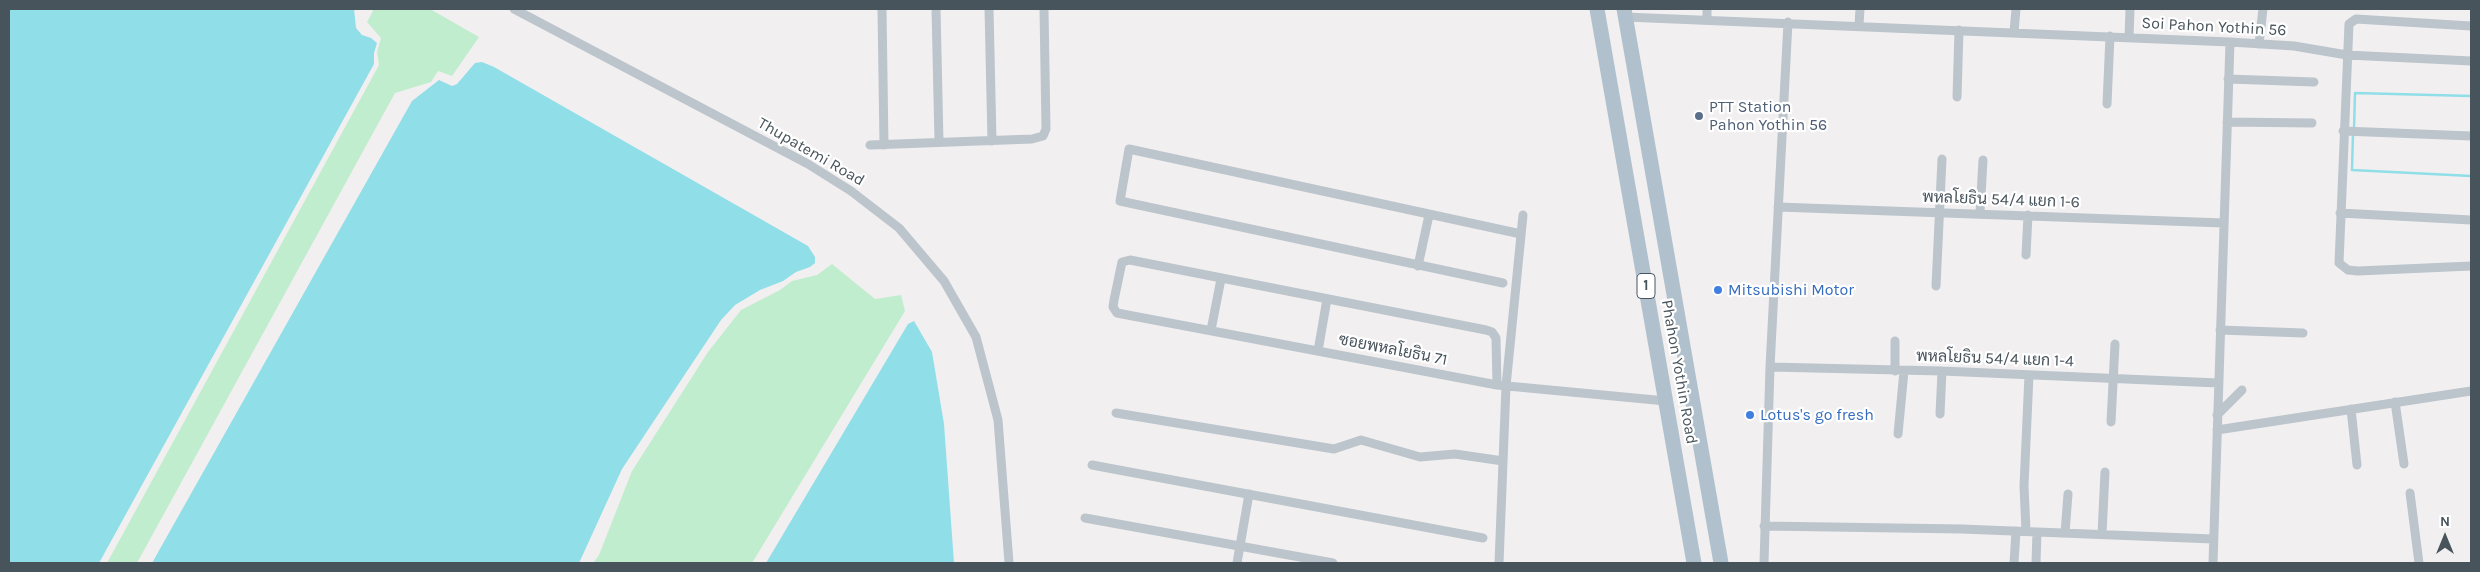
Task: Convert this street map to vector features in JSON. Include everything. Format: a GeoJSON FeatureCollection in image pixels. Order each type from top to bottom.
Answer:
{"type":"FeatureCollection","features":[{"type":"Feature","properties":{"kind":"main road","name":"Phahon Yothin Road"},"geometry":{"type":"LineString","coordinates":[[1597,9],[1694,563]]}},
{"type":"Feature","properties":{"kind":"main road","name":"Phahon Yothin Road"},"geometry":{"type":"LineString","coordinates":[[1625,13],[1721,563]]}},
{"type":"Feature","properties":{"kind":"street","name":"Thupatemi Road"},"geometry":{"type":"LineString","coordinates":[[514,9],[808,164],[851,191],[899,228],[944,281],[976,337],[998,420],[1009,563]]}},
{"type":"Feature","properties":{"kind":"street"},"geometry":{"type":"LineString","coordinates":[[882,9],[884,145]]}},
{"type":"Feature","properties":{"kind":"street"},"geometry":{"type":"LineString","coordinates":[[936,9],[939,142]]}},
{"type":"Feature","properties":{"kind":"street"},"geometry":{"type":"LineString","coordinates":[[989,9],[992,141]]}},
{"type":"Feature","properties":{"kind":"street"},"geometry":{"type":"LineString","coordinates":[[870,145],[1040,138],[1045,133],[1044,9]]}},
{"type":"Feature","properties":{"kind":"street"},"geometry":{"type":"LineString","coordinates":[[1707,9],[1707,19]]}},
{"type":"Feature","properties":{"kind":"street"},"geometry":{"type":"LineString","coordinates":[[1859,25],[1860,9]]}},
{"type":"Feature","properties":{"kind":"street"},"geometry":{"type":"LineString","coordinates":[[2014,32],[2016,9]]}},
{"type":"Feature","properties":{"kind":"street"},"geometry":{"type":"LineString","coordinates":[[2128,38],[2130,9]]}},
{"type":"Feature","properties":{"kind":"street"},"geometry":{"type":"LineString","coordinates":[[2259,44],[2263,9]]}},
{"type":"Feature","properties":{"kind":"street","name":"Soi Pahon Yothin 56"},"geometry":{"type":"LineString","coordinates":[[1625,13],[1707,19],[2230,42],[2294,46],[2347,55],[2471,61]]}},
{"type":"Feature","properties":{"kind":"street"},"geometry":{"type":"LineString","coordinates":[[2471,26],[2353,20],[2348,26],[2347,55],[2350,131],[2340,213],[2339,264],[2348,270],[2358,271],[2471,266]]}},
{"type":"Feature","properties":{"kind":"street"},"geometry":{"type":"LineString","coordinates":[[1764,563],[1770,367],[1788,22]]}},
{"type":"Feature","properties":{"kind":"street"},"geometry":{"type":"LineString","coordinates":[[1957,97],[1959,30]]}},
{"type":"Feature","properties":{"kind":"street"},"geometry":{"type":"LineString","coordinates":[[2107,104],[2110,36]]}},
{"type":"Feature","properties":{"kind":"street"},"geometry":{"type":"LineString","coordinates":[[2212,563],[2230,42]]}},
{"type":"Feature","properties":{"kind":"street"},"geometry":{"type":"LineString","coordinates":[[2228,79],[2314,82]]}},
{"type":"Feature","properties":{"kind":"street"},"geometry":{"type":"LineString","coordinates":[[2227,122],[2312,123]]}},
{"type":"Feature","properties":{"kind":"street"},"geometry":{"type":"LineString","coordinates":[[2350,131],[2471,136]]}},
{"type":"Feature","properties":{"kind":"street"},"geometry":{"type":"LineString","coordinates":[[1503,283],[1120,201],[1129,149],[1521,234]]}},
{"type":"Feature","properties":{"kind":"street"},"geometry":{"type":"LineString","coordinates":[[1936,286],[1942,159]]}},
{"type":"Feature","properties":{"kind":"street"},"geometry":{"type":"LineString","coordinates":[[1980,213],[1983,160]]}},
{"type":"Feature","properties":{"kind":"street","name":"พหลโยธิน 54/4 แยก 1-6"},"geometry":{"type":"LineString","coordinates":[[1778,207],[2224,223]]}},
{"type":"Feature","properties":{"kind":"street"},"geometry":{"type":"LineString","coordinates":[[2340,213],[2471,220]]}},
{"type":"Feature","properties":{"kind":"street"},"geometry":{"type":"LineString","coordinates":[[1418,266],[1429,215]]}},
{"type":"Feature","properties":{"kind":"street"},"geometry":{"type":"LineString","coordinates":[[1502,385],[1523,215]]}},
{"type":"Feature","properties":{"kind":"street"},"geometry":{"type":"LineString","coordinates":[[2026,255],[2028,215]]}},
{"type":"Feature","properties":{"kind":"street","name":"ซอยพหลโยธิน 71"},"geometry":{"type":"LineString","coordinates":[[1221,279],[1124,261],[1113,306],[1117,313],[1502,385],[1666,401]]}},
{"type":"Feature","properties":{"kind":"street"},"geometry":{"type":"LineString","coordinates":[[1211,330],[1221,279],[1327,298],[1492,332],[1496,338],[1502,385],[1503,460],[1499,563]]}},
{"type":"Feature","properties":{"kind":"street"},"geometry":{"type":"LineString","coordinates":[[1318,351],[1327,298]]}},
{"type":"Feature","properties":{"kind":"street"},"geometry":{"type":"LineString","coordinates":[[2220,330],[2303,333]]}},
{"type":"Feature","properties":{"kind":"street"},"geometry":{"type":"LineString","coordinates":[[1895,341],[1899,371],[1898,434]]}},
{"type":"Feature","properties":{"kind":"street"},"geometry":{"type":"LineString","coordinates":[[2111,422],[2115,344]]}},
{"type":"Feature","properties":{"kind":"street","name":"พหลโยธิน 54/4 แยก 1-4"},"geometry":{"type":"LineString","coordinates":[[1770,367],[1942,371],[2218,383]]}},
{"type":"Feature","properties":{"kind":"street"},"geometry":{"type":"LineString","coordinates":[[1940,414],[1942,371]]}},
{"type":"Feature","properties":{"kind":"street"},"geometry":{"type":"LineString","coordinates":[[2026,531],[2024,486],[2029,375]]}},
{"type":"Feature","properties":{"kind":"street"},"geometry":{"type":"LineString","coordinates":[[2218,415],[2242,390]]}},
{"type":"Feature","properties":{"kind":"street"},"geometry":{"type":"LineString","coordinates":[[2217,430],[2471,391]]}},
{"type":"Feature","properties":{"kind":"street"},"geometry":{"type":"LineString","coordinates":[[2395,402],[2404,464]]}},
{"type":"Feature","properties":{"kind":"street"},"geometry":{"type":"LineString","coordinates":[[2351,409],[2357,465]]}},
{"type":"Feature","properties":{"kind":"street"},"geometry":{"type":"LineString","coordinates":[[1116,413],[1334,449],[1361,440],[1420,457],[1455,454],[1503,460]]}},
{"type":"Feature","properties":{"kind":"street"},"geometry":{"type":"LineString","coordinates":[[1092,465],[1483,538]]}},
{"type":"Feature","properties":{"kind":"street"},"geometry":{"type":"LineString","coordinates":[[2102,534],[2105,472]]}},
{"type":"Feature","properties":{"kind":"street"},"geometry":{"type":"LineString","coordinates":[[2410,493],[2419,563]]}},
{"type":"Feature","properties":{"kind":"street"},"geometry":{"type":"LineString","coordinates":[[1237,563],[1249,494]]}},
{"type":"Feature","properties":{"kind":"street"},"geometry":{"type":"LineString","coordinates":[[2065,533],[2068,494]]}},
{"type":"Feature","properties":{"kind":"street"},"geometry":{"type":"LineString","coordinates":[[1085,518],[1333,563]]}},
{"type":"Feature","properties":{"kind":"street"},"geometry":{"type":"LineString","coordinates":[[1764,526],[2026,531],[2213,538]]}},
{"type":"Feature","properties":{"kind":"street"},"geometry":{"type":"LineString","coordinates":[[2014,563],[2016,531]]}},
{"type":"Feature","properties":{"kind":"street"},"geometry":{"type":"LineString","coordinates":[[2036,563],[2037,532]]}},
{"type":"Feature","properties":{"kind":"green space"},"geometry":{"type":"Polygon","coordinates":[[[374,9],[430,9],[479,37],[452,76],[438,71],[431,82],[395,93],[137,563],[107,563],[379,65],[377,52],[381,38],[367,22],[374,9]]]}},
{"type":"Feature","properties":{"kind":"green space"},"geometry":{"type":"Polygon","coordinates":[[[832,264],[875,299],[901,295],[905,311],[752,563],[593,563],[599,555],[632,471],[708,352],[741,310],[780,290],[792,281],[817,275],[832,264]]]}},
{"type":"Feature","properties":{"kind":"water"},"geometry":{"type":"Polygon","coordinates":[[[9,9],[354,9],[356,28],[362,35],[371,38],[377,43],[374,53],[374,64],[99,563],[9,563],[9,9]]]}},
{"type":"Feature","properties":{"kind":"water"},"geometry":{"type":"Polygon","coordinates":[[[482,62],[494,67],[808,246],[815,257],[815,263],[783,281],[760,290],[735,305],[721,320],[622,469],[579,563],[152,563],[412,101],[439,80],[452,86],[457,84],[475,63],[482,62]]]}},
{"type":"Feature","properties":{"kind":"water"},"geometry":{"type":"Polygon","coordinates":[[[914,321],[932,352],[944,424],[954,563],[766,563],[908,324],[914,321]]]}},
{"type":"Feature","properties":{"kind":"waterway"},"geometry":{"type":"LineString","coordinates":[[2354,129],[2355,93],[2471,96]]}},
{"type":"Feature","properties":{"kind":"waterway"},"geometry":{"type":"LineString","coordinates":[[2353,134],[2352,170],[2471,176]]}},
{"type":"Feature","properties":{"kind":"place","name":"PTT Station Pahon Yothin 56"},"geometry":{"type":"Point","coordinates":[1699,116]}},
{"type":"Feature","properties":{"kind":"place","name":"Mitsubishi Motor"},"geometry":{"type":"Point","coordinates":[1718,290]}},
{"type":"Feature","properties":{"kind":"place","name":"Lotus's go fresh"},"geometry":{"type":"Point","coordinates":[1750,415]}}]}
